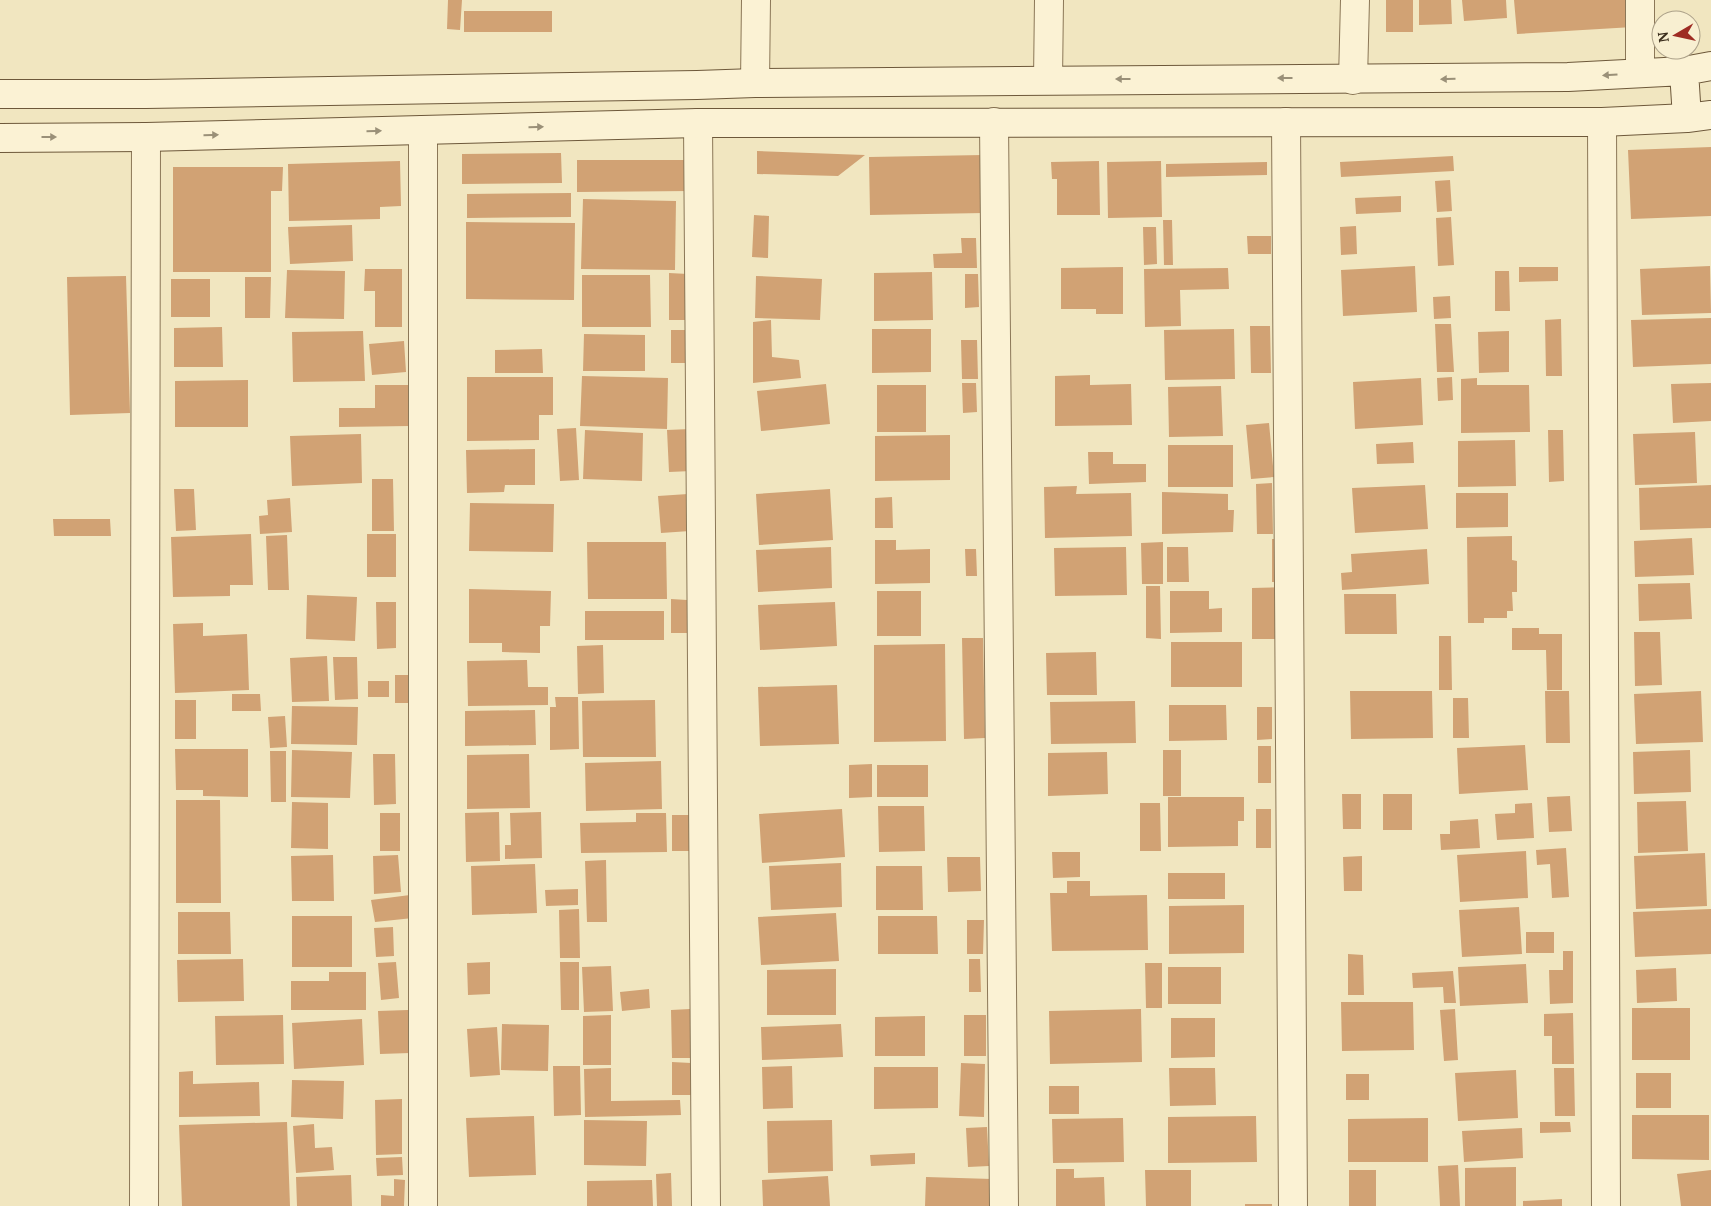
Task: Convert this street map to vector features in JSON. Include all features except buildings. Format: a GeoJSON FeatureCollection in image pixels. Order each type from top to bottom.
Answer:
{"type":"FeatureCollection","features":[{"type":"Feature","properties":{"kind":"street"},"geometry":{"type":"LineString","coordinates":[[755,82],[756,0]]}},
{"type":"Feature","properties":{"kind":"street"},"geometry":{"type":"LineString","coordinates":[[1048,80],[1049,0]]}},
{"type":"Feature","properties":{"kind":"street"},"geometry":{"type":"LineString","coordinates":[[1354,80],[1355,0]]}},
{"type":"Feature","properties":{"kind":"street"},"geometry":{"type":"LineString","coordinates":[[1640,0],[1640,72]]}},
{"type":"Feature","properties":{"kind":"street"},"geometry":{"type":"LineString","coordinates":[[0,94],[156,94],[698,85],[755,82],[1568,78],[1684,70],[1711,66]]}},
{"type":"Feature","properties":{"kind":"street"},"geometry":{"type":"LineString","coordinates":[[0,138],[146,137],[698,123],[1602,122],[1699,116],[1684,70]]}},
{"type":"Feature","properties":{"kind":"street"},"geometry":{"type":"LineString","coordinates":[[994,122],[1004,1206]]}},
{"type":"Feature","properties":{"kind":"street"},"geometry":{"type":"LineString","coordinates":[[1286,122],[1293,1206]]}},
{"type":"Feature","properties":{"kind":"street"},"geometry":{"type":"LineString","coordinates":[[1602,122],[1606,1206]]}},
{"type":"Feature","properties":{"kind":"street"},"geometry":{"type":"LineString","coordinates":[[698,123],[706,1206]]}},
{"type":"Feature","properties":{"kind":"street"},"geometry":{"type":"LineString","coordinates":[[423,130],[423,1206]]}},
{"type":"Feature","properties":{"kind":"street"},"geometry":{"type":"LineString","coordinates":[[144,1206],[146,137]]}}]}
